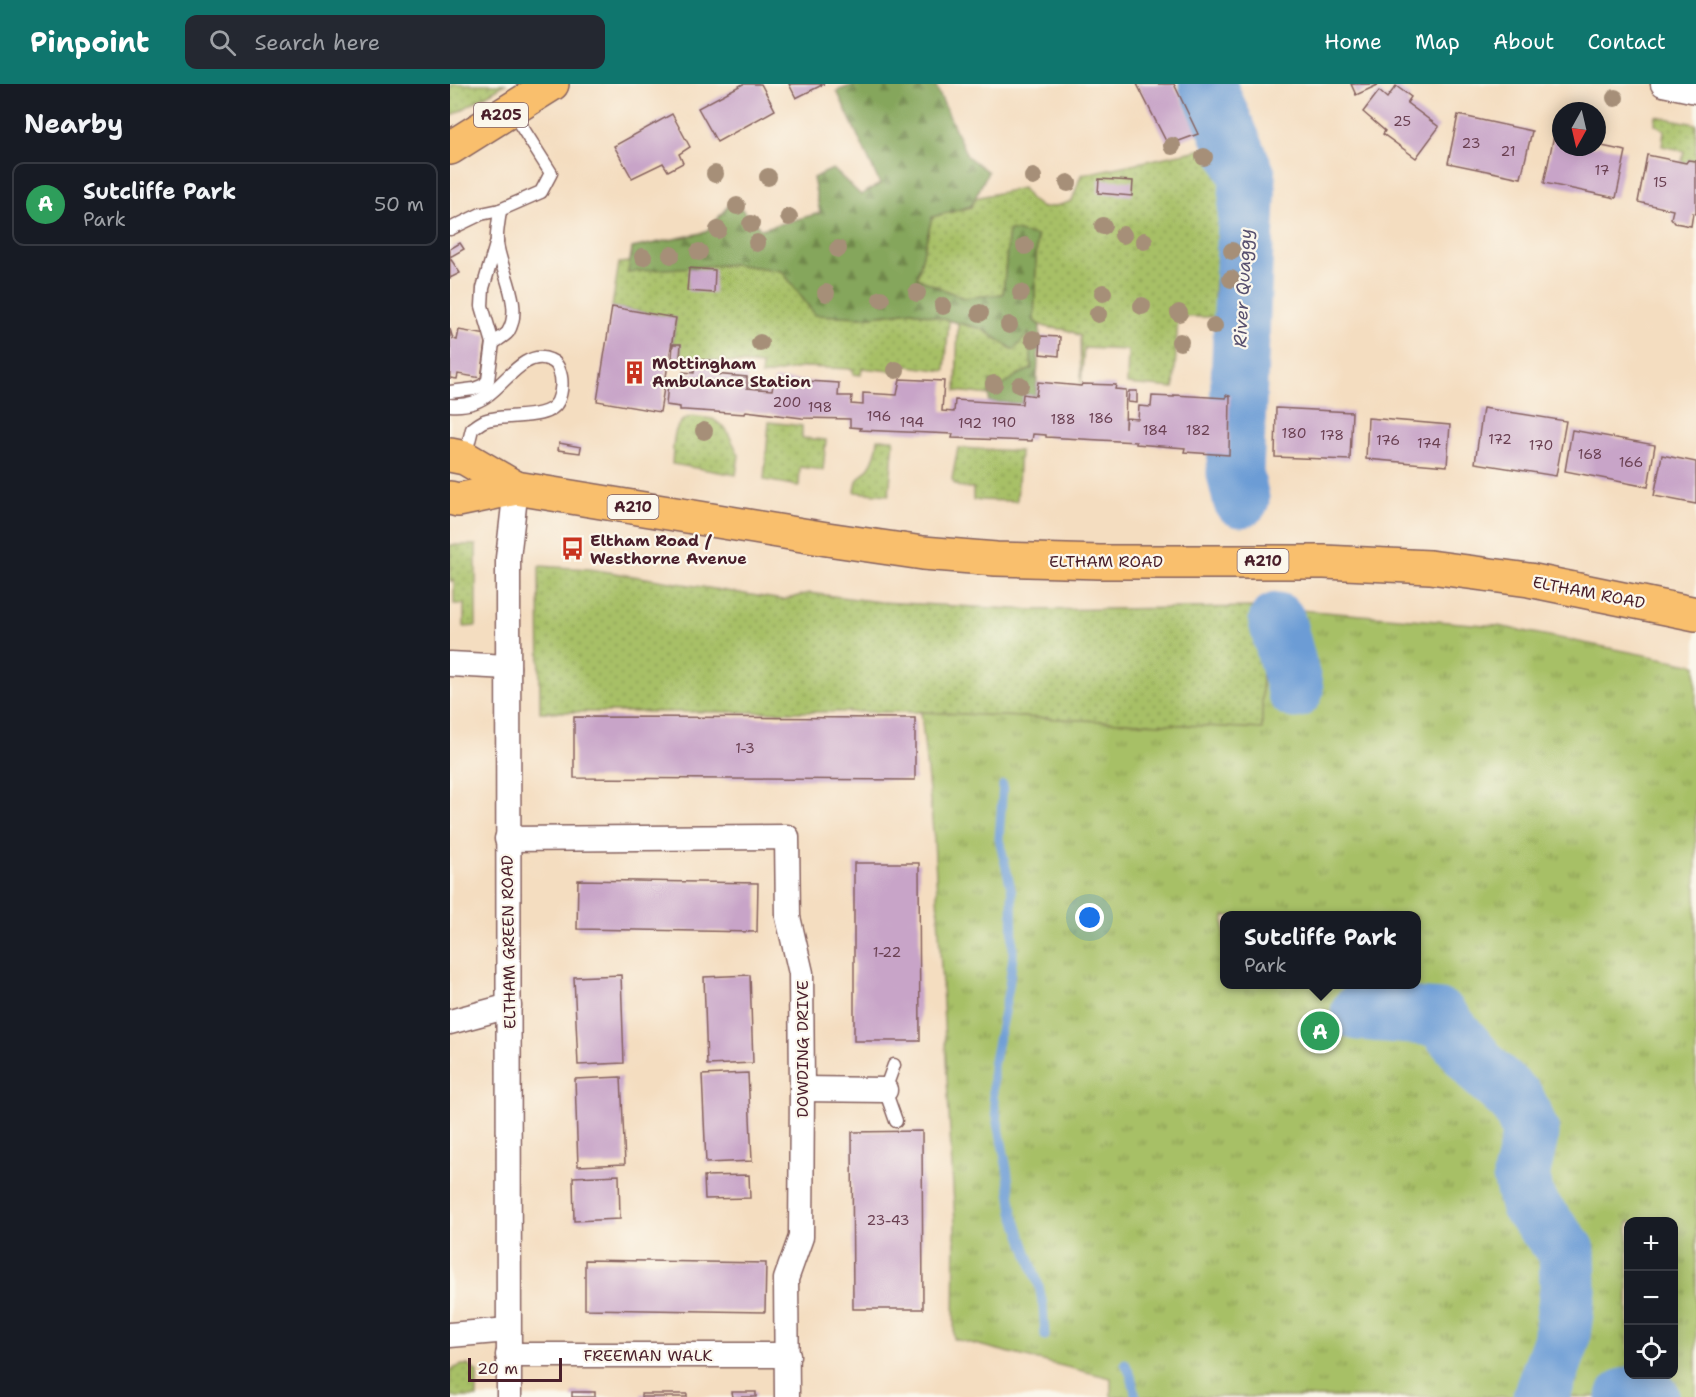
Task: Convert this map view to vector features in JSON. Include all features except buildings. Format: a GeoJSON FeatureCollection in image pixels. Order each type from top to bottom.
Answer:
{"type":"FeatureCollection","features":[{"type":"Feature","properties":{"kind":"highway","name":"A205"},"geometry":{"type":"LineString","coordinates":[[450,148],[552,84]]}},
{"type":"Feature","properties":{"kind":"highway","name":"ELTHAM ROAD"},"geometry":{"type":"LineString","coordinates":[[462,447],[516,488]]}},
{"type":"Feature","properties":{"kind":"highway","name":"ELTHAM ROAD"},"geometry":{"type":"LineString","coordinates":[[450,498],[458,500],[516,488],[826,539],[939,555],[1100,562],[1324,562],[1430,567],[1529,580],[1696,614]]}},
{"type":"Feature","properties":{"kind":"street"},"geometry":{"type":"LineString","coordinates":[[1663,84],[1696,91]]}},
{"type":"Feature","properties":{"kind":"street","name":"ELTHAM GREEN ROAD"},"geometry":{"type":"LineString","coordinates":[[509,1397],[508,558],[516,488]]}},
{"type":"Feature","properties":{"kind":"street"},"geometry":{"type":"LineString","coordinates":[[450,664],[508,667]]}},
{"type":"Feature","properties":{"kind":"street","name":"DOWDING DRIVE"},"geometry":{"type":"LineString","coordinates":[[507,839],[787,837],[788,917],[801,973],[802,1089],[801,1237],[786,1279],[787,1397]]}},
{"type":"Feature","properties":{"kind":"street"},"geometry":{"type":"LineString","coordinates":[[450,1022],[509,1005]]}},
{"type":"Feature","properties":{"kind":"street"},"geometry":{"type":"LineString","coordinates":[[802,1089],[885,1090]]}},
{"type":"Feature","properties":{"kind":"street"},"geometry":{"type":"LineString","coordinates":[[450,1335],[508,1330]]}},
{"type":"Feature","properties":{"kind":"street","name":"FREEMAN WALK"},"geometry":{"type":"LineString","coordinates":[[508,1355],[788,1355]]}},
{"type":"Feature","properties":{"kind":"lane"},"geometry":{"type":"LineString","coordinates":[[450,230],[481,214],[500,210],[541,192],[550,173],[510,109]]}},
{"type":"Feature","properties":{"kind":"lane"},"geometry":{"type":"LineString","coordinates":[[450,392],[474,389],[484,385],[488,380],[493,343],[482,306],[483,288],[497,241],[500,210]]}},
{"type":"Feature","properties":{"kind":"lane"},"geometry":{"type":"LineString","coordinates":[[493,343],[508,333],[512,318],[512,295],[500,259],[497,241]]}},
{"type":"Feature","properties":{"kind":"lane"},"geometry":{"type":"LineString","coordinates":[[450,405],[475,403],[490,394],[531,360],[544,357],[554,361],[559,367],[561,392],[557,404],[551,410],[539,414],[485,420],[462,447]]}},
{"type":"Feature","properties":{"kind":"lane"},"geometry":{"type":"LineString","coordinates":[[894,1065],[885,1090],[896,1121]]}},
{"type":"Feature","properties":{"kind":"green space"},"geometry":{"type":"Polygon","coordinates":[[[454,84],[505,84],[450,117],[450,86],[454,84]]]}},
{"type":"Feature","properties":{"kind":"green space"},"geometry":{"type":"Polygon","coordinates":[[[856,84],[935,84],[967,156],[988,172],[971,206],[932,217],[917,278],[963,298],[1003,294],[1009,230],[1037,236],[1034,321],[1040,326],[1036,396],[1023,395],[1022,404],[989,402],[990,381],[1004,385],[1017,375],[1032,369],[1029,333],[1014,350],[982,329],[912,311],[864,317],[815,315],[782,271],[734,264],[628,272],[632,248],[706,232],[733,200],[761,229],[820,213],[813,178],[833,169],[861,195],[880,184],[837,91],[856,84]]]}},
{"type":"Feature","properties":{"kind":"green space"},"geometry":{"type":"Polygon","coordinates":[[[1656,116],[1696,124],[1696,161],[1682,162],[1684,151],[1662,146],[1664,130],[1655,124],[1656,116]]]}},
{"type":"Feature","properties":{"kind":"green space"},"geometry":{"type":"Polygon","coordinates":[[[1222,145],[1238,179],[1231,375],[1227,374],[1228,280],[1215,280],[1214,298],[1218,299],[1218,317],[1178,317],[1174,388],[1127,384],[1128,350],[1084,348],[1081,386],[1080,336],[1067,330],[1045,327],[1034,321],[1037,238],[1009,231],[1003,294],[963,298],[917,278],[932,217],[971,207],[975,198],[1022,188],[1031,200],[1042,208],[1060,205],[1072,201],[1081,175],[1222,145]]]}},
{"type":"Feature","properties":{"kind":"green space"},"geometry":{"type":"Polygon","coordinates":[[[717,254],[722,266],[734,264],[782,271],[815,315],[864,317],[912,311],[949,320],[945,371],[901,365],[901,372],[862,368],[861,375],[853,374],[853,369],[805,367],[761,376],[762,365],[695,359],[695,357],[680,355],[681,344],[672,344],[676,318],[612,307],[619,263],[717,254]]]}},
{"type":"Feature","properties":{"kind":"green space"},"geometry":{"type":"Polygon","coordinates":[[[958,323],[982,329],[1013,350],[1029,332],[1032,369],[1017,375],[1004,386],[991,382],[989,395],[956,391],[958,323]]]}},
{"type":"Feature","properties":{"kind":"green space"},"geometry":{"type":"Polygon","coordinates":[[[692,416],[713,419],[726,429],[739,455],[736,475],[672,464],[674,435],[680,423],[692,416]]]}},
{"type":"Feature","properties":{"kind":"green space"},"geometry":{"type":"Polygon","coordinates":[[[769,422],[802,426],[802,438],[826,440],[823,470],[800,467],[799,486],[764,480],[769,422]]]}},
{"type":"Feature","properties":{"kind":"green space"},"geometry":{"type":"Polygon","coordinates":[[[878,439],[894,439],[889,495],[855,492],[858,480],[873,461],[878,439]]]}},
{"type":"Feature","properties":{"kind":"green space"},"geometry":{"type":"Polygon","coordinates":[[[958,448],[1020,451],[1017,501],[973,500],[973,488],[960,487],[955,484],[952,479],[958,448]]]}},
{"type":"Feature","properties":{"kind":"green space"},"geometry":{"type":"Polygon","coordinates":[[[450,545],[476,545],[476,626],[464,627],[464,604],[454,604],[454,581],[450,581],[450,545]]]}},
{"type":"Feature","properties":{"kind":"green space"},"geometry":{"type":"Polygon","coordinates":[[[539,566],[590,569],[783,600],[809,593],[880,602],[1033,610],[1262,607],[1262,729],[921,712],[540,712],[539,566]]]}},
{"type":"Feature","properties":{"kind":"green space"},"geometry":{"type":"Polygon","coordinates":[[[1262,607],[1498,626],[1696,665],[1696,1397],[1111,1397],[1111,1378],[954,1339],[955,1224],[934,840],[921,712],[1262,729],[1262,607]]]}},
{"type":"Feature","properties":{"kind":"green space"},"geometry":{"type":"Polygon","coordinates":[[[468,1365],[477,1372],[477,1397],[450,1397],[450,1370],[468,1365]]]}},
{"type":"Feature","properties":{"kind":"waterway","name":"River Quaggy"},"geometry":{"type":"LineString","coordinates":[[1207,84],[1248,178],[1235,473],[1241,499]]}},
{"type":"Feature","properties":{"kind":"waterway","name":"River Quaggy"},"geometry":{"type":"LineString","coordinates":[[1277,621],[1295,690]]}},
{"type":"Feature","properties":{"kind":"waterway"},"geometry":{"type":"LineString","coordinates":[[1003,785],[999,839],[1012,892],[1013,956],[993,1066],[993,1096],[1013,1212],[1039,1286],[1045,1336]]}},
{"type":"Feature","properties":{"kind":"waterway","name":"River Quaggy"},"geometry":{"type":"LineString","coordinates":[[1359,1012],[1440,1018],[1485,1072],[1517,1101],[1531,1132],[1521,1176],[1528,1204],[1567,1251],[1568,1290],[1561,1342],[1541,1397]]}},
{"type":"Feature","properties":{"kind":"waterway"},"geometry":{"type":"LineString","coordinates":[[1125,1363],[1136,1397]]}},
{"type":"Feature","properties":{"kind":"waterway","name":"River Quaggy"},"geometry":{"type":"LineString","coordinates":[[1625,1397],[1641,1392],[1651,1397]]}},
{"type":"Feature","properties":{"kind":"place","name":"Mottingham Ambulance Station"},"geometry":{"type":"Point","coordinates":[634,372]}},
{"type":"Feature","properties":{"kind":"place","name":"Eltham Road / Westhorne Avenue"},"geometry":{"type":"Point","coordinates":[572,549]}},
{"type":"Feature","properties":{"kind":"place","name":"Sutcliffe Park"},"geometry":{"type":"Point","coordinates":[1320,1031]}}]}
